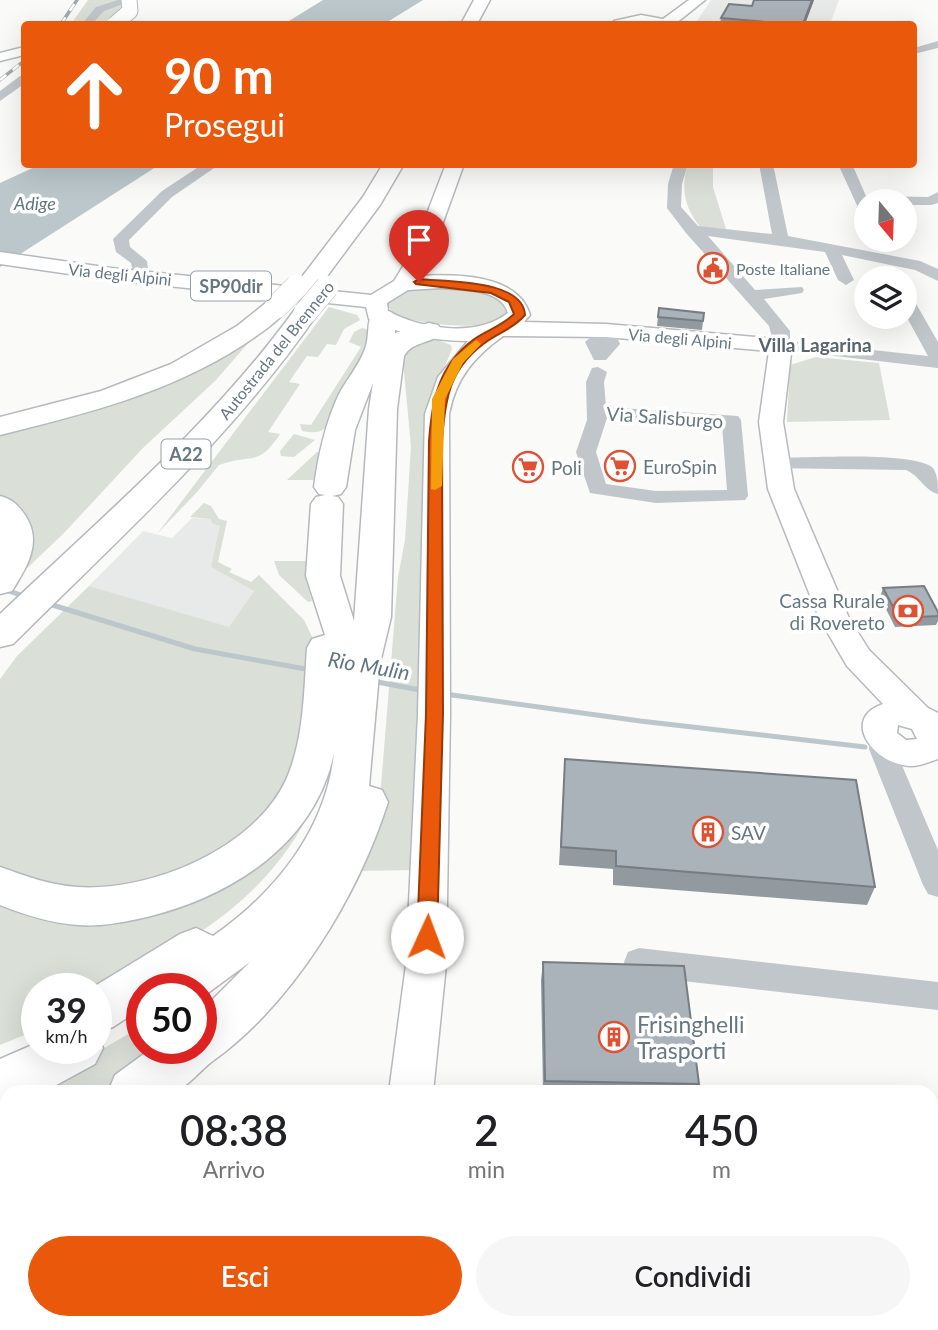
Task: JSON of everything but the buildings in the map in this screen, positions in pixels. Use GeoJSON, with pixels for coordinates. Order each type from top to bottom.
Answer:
{"type":"FeatureCollection","features":[{"type":"Feature","properties":{"kind":"highway"},"geometry":{"type":"LineString","coordinates":[[471,21],[482,0]]}},
{"type":"Feature","properties":{"kind":"highway"},"geometry":{"type":"LineString","coordinates":[[481,21],[491,0]]}},
{"type":"Feature","properties":{"kind":"highway","name":"Autostrada del Brennero"},"geometry":{"type":"LineString","coordinates":[[24,600],[116,545],[278,353],[300,298],[372,201],[392,168]]}},
{"type":"Feature","properties":{"kind":"highway","name":"Autostrada del Brennero"},"geometry":{"type":"LineString","coordinates":[[24,600],[300,298],[407,168]]}},
{"type":"Feature","properties":{"kind":"highway"},"geometry":{"type":"LineString","coordinates":[[0,426],[81,407],[146,386],[189,367],[300,298]]}},
{"type":"Feature","properties":{"kind":"highway"},"geometry":{"type":"LineString","coordinates":[[217,1026],[258,986],[312,920],[344,866],[359,830],[371,788],[323,576],[336,446],[352,396],[382,346],[385,335],[379,310]]}},
{"type":"Feature","properties":{"kind":"highway"},"geometry":{"type":"LineString","coordinates":[[112,1001],[224,928],[255,901],[286,866],[311,828],[323,799],[373,617],[383,409],[391,356],[404,339],[437,331]]}},
{"type":"Feature","properties":{"kind":"highway"},"geometry":{"type":"LineString","coordinates":[[0,506],[13,520],[17,531],[24,600],[0,660]]}},
{"type":"Feature","properties":{"kind":"highway"},"geometry":{"type":"LineString","coordinates":[[0,885],[41,902],[60,906],[96,906],[164,895],[200,880],[234,861],[275,828],[302,790],[312,761],[351,700]]}},
{"type":"Feature","properties":{"kind":"highway"},"geometry":{"type":"LineString","coordinates":[[198,973],[262,927],[305,879],[342,810],[352,775],[351,700]]}},
{"type":"Feature","properties":{"kind":"highway"},"geometry":{"type":"LineString","coordinates":[[0,1056],[21,1048]]}},
{"type":"Feature","properties":{"kind":"highway"},"geometry":{"type":"LineString","coordinates":[[0,1083],[47,1064]]}},
{"type":"Feature","properties":{"kind":"highway"},"geometry":{"type":"LineString","coordinates":[[143,1085],[171,1064]]}},
{"type":"Feature","properties":{"kind":"main road"},"geometry":{"type":"LineString","coordinates":[[118,21],[130,11],[129,0]]}},
{"type":"Feature","properties":{"kind":"main road"},"geometry":{"type":"LineString","coordinates":[[667,21],[694,3]]}},
{"type":"Feature","properties":{"kind":"main road"},"geometry":{"type":"LineString","coordinates":[[627,21],[648,21]]}},
{"type":"Feature","properties":{"kind":"main road"},"geometry":{"type":"LineString","coordinates":[[0,57],[21,52]]}},
{"type":"Feature","properties":{"kind":"main road"},"geometry":{"type":"LineString","coordinates":[[402,283],[423,250],[454,168]]}},
{"type":"Feature","properties":{"kind":"main road"},"geometry":{"type":"LineString","coordinates":[[423,250],[423,270],[440,282]]}},
{"type":"Feature","properties":{"kind":"main road","name":"Via degli Alpini"},"geometry":{"type":"LineString","coordinates":[[0,258],[379,310],[405,326],[437,331],[470,334],[498,330],[594,346],[653,336],[781,345]]}},
{"type":"Feature","properties":{"kind":"main road"},"geometry":{"type":"LineString","coordinates":[[379,310],[386,290],[402,283],[440,282],[493,290],[513,299],[519,308],[536,318],[594,346]]}},
{"type":"Feature","properties":{"kind":"main road"},"geometry":{"type":"LineString","coordinates":[[412,1085],[426,965],[435,714],[437,414],[443,389],[458,361],[475,344],[514,322],[519,315],[519,308]]}},
{"type":"Feature","properties":{"kind":"main road"},"geometry":{"type":"LineString","coordinates":[[437,331],[455,342],[458,361]]}},
{"type":"Feature","properties":{"kind":"main road"},"geometry":{"type":"LineString","coordinates":[[781,345],[771,422],[781,489],[834,618],[848,666],[882,729],[897,713],[928,739]]}},
{"type":"Feature","properties":{"kind":"main road"},"geometry":{"type":"LineString","coordinates":[[834,618],[867,668],[928,739]]}},
{"type":"Feature","properties":{"kind":"street"},"geometry":{"type":"LineString","coordinates":[[90,21],[100,9],[129,0]]}},
{"type":"Feature","properties":{"kind":"street"},"geometry":{"type":"LineString","coordinates":[[917,50],[938,44]]}},
{"type":"Feature","properties":{"kind":"street"},"geometry":{"type":"LineString","coordinates":[[0,97],[21,81]]}},
{"type":"Feature","properties":{"kind":"street"},"geometry":{"type":"LineString","coordinates":[[141,277],[139,261],[122,249],[121,239],[167,194],[207,168]]}},
{"type":"Feature","properties":{"kind":"street"},"geometry":{"type":"LineString","coordinates":[[680,168],[675,184],[674,208],[691,230],[756,292],[781,331],[781,345],[938,363]]}},
{"type":"Feature","properties":{"kind":"street"},"geometry":{"type":"LineString","coordinates":[[767,168],[781,239]]}},
{"type":"Feature","properties":{"kind":"street"},"geometry":{"type":"LineString","coordinates":[[847,168],[857,189]]}},
{"type":"Feature","properties":{"kind":"street"},"geometry":{"type":"LineString","coordinates":[[917,202],[931,201],[938,196]]}},
{"type":"Feature","properties":{"kind":"street"},"geometry":{"type":"LineString","coordinates":[[691,230],[781,239],[938,271]]}},
{"type":"Feature","properties":{"kind":"street"},"geometry":{"type":"LineString","coordinates":[[832,250],[846,280]]}},
{"type":"Feature","properties":{"kind":"street"},"geometry":{"type":"LineString","coordinates":[[881,252],[887,266]]}},
{"type":"Feature","properties":{"kind":"street"},"geometry":{"type":"LineString","coordinates":[[756,292],[796,290]]}},
{"type":"Feature","properties":{"kind":"street"},"geometry":{"type":"LineString","coordinates":[[917,316],[930,335],[938,358]]}},
{"type":"Feature","properties":{"kind":"street","name":"Via Salisburgo"},"geometry":{"type":"LineString","coordinates":[[594,346],[597,412],[586,452],[597,489],[656,498],[738,496],[731,420],[597,412]]}},
{"type":"Feature","properties":{"kind":"street"},"geometry":{"type":"LineString","coordinates":[[777,464],[909,464],[925,471],[938,488]]}},
{"type":"Feature","properties":{"kind":"street"},"geometry":{"type":"LineString","coordinates":[[882,729],[882,750],[937,883]]}},
{"type":"Feature","properties":{"kind":"street"},"geometry":{"type":"LineString","coordinates":[[928,739],[906,773],[905,781],[937,883]]}},
{"type":"Feature","properties":{"kind":"street"},"geometry":{"type":"LineString","coordinates":[[639,962],[938,996]]}},
{"type":"Feature","properties":{"kind":"shaded area"},"geometry":{"type":"Polygon","coordinates":[[[88,0],[120,0],[122,6],[118,13],[107,21],[73,21],[88,0]]]}},
{"type":"Feature","properties":{"kind":"shaded area"},"geometry":{"type":"Polygon","coordinates":[[[711,0],[758,0],[750,15],[731,21],[697,21],[711,0]]]}},
{"type":"Feature","properties":{"kind":"shaded area"},"geometry":{"type":"Polygon","coordinates":[[[811,0],[839,0],[831,21],[806,21],[813,2],[811,0]]]}},
{"type":"Feature","properties":{"kind":"shaded area"},"geometry":{"type":"Polygon","coordinates":[[[687,168],[713,168],[713,187],[726,229],[701,228],[688,206],[684,190],[687,168]]]}},
{"type":"Feature","properties":{"kind":"shaded area"},"geometry":{"type":"Polygon","coordinates":[[[453,287],[499,296],[511,308],[501,318],[489,324],[456,325],[403,317],[394,313],[385,302],[399,290],[453,287]]]}},
{"type":"Feature","properties":{"kind":"shaded area"},"geometry":{"type":"Polygon","coordinates":[[[329,307],[357,315],[360,320],[344,329],[336,345],[327,344],[318,357],[307,356],[289,382],[300,384],[268,432],[280,434],[272,445],[259,456],[219,465],[157,534],[329,307]]]}},
{"type":"Feature","properties":{"kind":"shaded area"},"geometry":{"type":"Polygon","coordinates":[[[362,328],[373,331],[337,412],[322,431],[302,431],[300,424],[311,425],[361,347],[349,342],[354,332],[362,328]]]}},
{"type":"Feature","properties":{"kind":"shaded area"},"geometry":{"type":"Polygon","coordinates":[[[257,333],[215,381],[143,448],[64,533],[19,576],[6,498],[0,496],[0,434],[134,397],[196,370],[257,333]]]}},
{"type":"Feature","properties":{"kind":"shaded area"},"geometry":{"type":"Polygon","coordinates":[[[429,337],[451,345],[452,349],[429,404],[418,870],[352,871],[381,786],[398,577],[405,540],[411,447],[402,349],[429,337]]]}},
{"type":"Feature","properties":{"kind":"shaded area"},"geometry":{"type":"Polygon","coordinates":[[[816,357],[879,363],[890,420],[787,422],[790,365],[816,357]]]}},
{"type":"Feature","properties":{"kind":"shaded area"},"geometry":{"type":"Polygon","coordinates":[[[294,434],[315,440],[294,457],[281,456],[280,451],[294,434]]]}},
{"type":"Feature","properties":{"kind":"shaded area"},"geometry":{"type":"Polygon","coordinates":[[[317,452],[321,452],[318,480],[287,480],[317,452]]]}},
{"type":"Feature","properties":{"kind":"shaded area"},"geometry":{"type":"Polygon","coordinates":[[[204,503],[211,506],[219,519],[227,521],[218,562],[232,569],[229,572],[251,582],[259,575],[304,620],[316,645],[304,735],[280,806],[196,871],[80,895],[0,869],[0,679],[17,656],[89,586],[229,627],[254,591],[211,567],[220,526],[213,524],[210,519],[190,517],[204,503]]]}},
{"type":"Feature","properties":{"kind":"shaded area"},"geometry":{"type":"Polygon","coordinates":[[[192,518],[210,519],[213,524],[221,526],[211,567],[254,591],[229,628],[89,586],[143,531],[172,538],[192,518]]]}},
{"type":"Feature","properties":{"kind":"shaded area"},"geometry":{"type":"Polygon","coordinates":[[[274,561],[307,561],[306,580],[312,601],[308,602],[279,575],[274,561]]]}},
{"type":"Feature","properties":{"kind":"shaded area"},"geometry":{"type":"Polygon","coordinates":[[[314,803],[300,831],[263,879],[218,919],[167,953],[112,983],[112,973],[21,973],[21,1036],[0,1045],[0,898],[114,914],[314,803]]]}},
{"type":"Feature","properties":{"kind":"shaded area"},"geometry":{"type":"Polygon","coordinates":[[[126,1035],[126,1064],[156,1064],[126,1085],[33,1085],[77,1064],[112,1064],[112,1044],[126,1035]]]}},
{"type":"Feature","properties":{"kind":"water"},"geometry":{"type":"Polygon","coordinates":[[[323,0],[423,0],[389,21],[289,21],[323,0]]]}},
{"type":"Feature","properties":{"kind":"water","name":"Adige"},"geometry":{"type":"Polygon","coordinates":[[[32,168],[154,168],[0,267],[0,183],[32,168]]]}},
{"type":"Feature","properties":{"kind":"waterway","name":"Rio Mulin"},"geometry":{"type":"LineString","coordinates":[[0,588],[27,597]]}},
{"type":"Feature","properties":{"kind":"waterway","name":"Rio Mulin"},"geometry":{"type":"LineString","coordinates":[[46,603],[195,649],[311,670]]}},
{"type":"Feature","properties":{"kind":"waterway","name":"Rio Mulin"},"geometry":{"type":"LineString","coordinates":[[372,681],[425,691]]}},
{"type":"Feature","properties":{"kind":"waterway","name":"Rio Mulin"},"geometry":{"type":"LineString","coordinates":[[445,694],[640,721],[865,747]]}},
{"type":"Feature","properties":{"kind":"railway"},"geometry":{"type":"LineString","coordinates":[[63,21],[77,0]]}},
{"type":"Feature","properties":{"kind":"railway"},"geometry":{"type":"LineString","coordinates":[[0,80],[21,63]]}},
{"type":"Feature","properties":{"kind":"slow traffic"},"geometry":{"type":"LineString","coordinates":[[435,486],[439,399],[458,361],[476,344]]}},
{"type":"Feature","properties":{"kind":"place","name":"Poste Italiane"},"geometry":{"type":"Point","coordinates":[713,268]}},
{"type":"Feature","properties":{"kind":"place","name":"EuroSpin"},"geometry":{"type":"Point","coordinates":[620,466]}},
{"type":"Feature","properties":{"kind":"place","name":"Poli"},"geometry":{"type":"Point","coordinates":[528,467]}},
{"type":"Feature","properties":{"kind":"place","name":"Cassa Rurale di Rovereto"},"geometry":{"type":"Point","coordinates":[908,611]}},
{"type":"Feature","properties":{"kind":"place","name":"SAV"},"geometry":{"type":"Point","coordinates":[708,832]}},
{"type":"Feature","properties":{"kind":"place","name":"Frisinghelli Trasporti"},"geometry":{"type":"Point","coordinates":[614,1037]}},
{"type":"Feature","properties":{"kind":"district","name":"Villa Lagarina"},"geometry":{"type":"Point","coordinates":[815,344]}},
{"type":"Feature","properties":{"kind":"route"},"geometry":{"type":"LineString","coordinates":[[419,282],[440,282],[493,290],[513,299],[519,308],[519,315],[514,322],[475,344],[458,361],[439,399],[435,441],[435,714],[427,937]]}}]}
